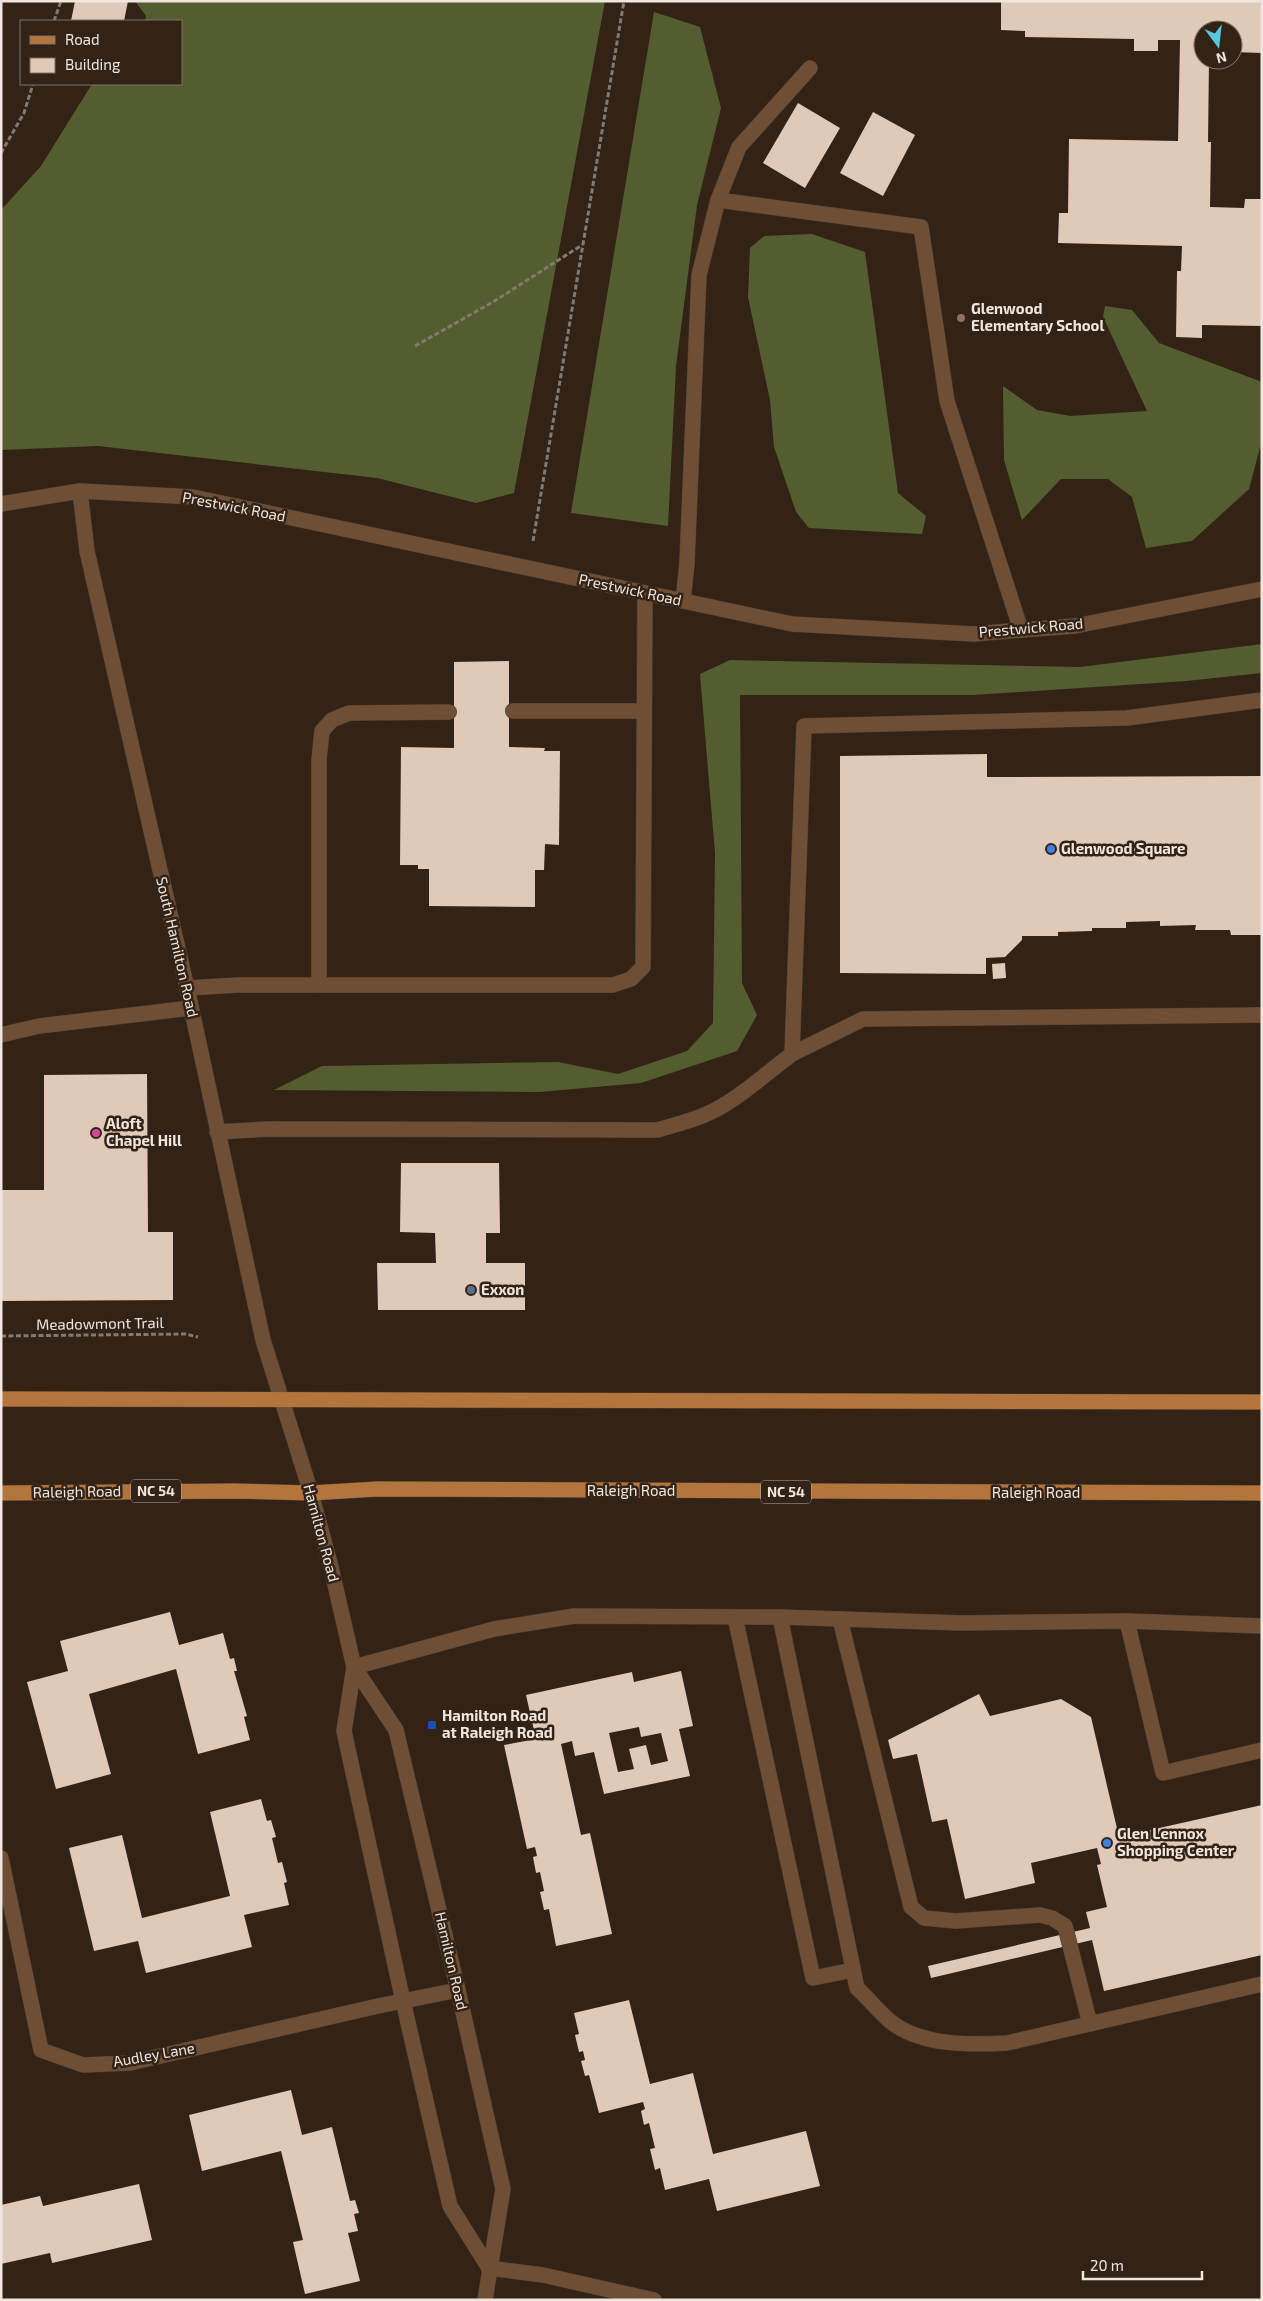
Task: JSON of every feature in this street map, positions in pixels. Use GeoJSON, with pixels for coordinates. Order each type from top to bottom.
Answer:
{"type":"FeatureCollection","features":[{"type":"Feature","properties":{"kind":"main road"},"geometry":{"type":"LineString","coordinates":[[1,1399],[1262,1402]]}},
{"type":"Feature","properties":{"kind":"main road","name":"Raleigh Road"},"geometry":{"type":"LineString","coordinates":[[1,1493],[234,1491],[311,1493],[387,1490],[1262,1493]]}},
{"type":"Feature","properties":{"kind":"street"},"geometry":{"type":"LineString","coordinates":[[683,601],[687,563],[699,275],[718,200],[739,147],[810,68]]}},
{"type":"Feature","properties":{"kind":"street"},"geometry":{"type":"LineString","coordinates":[[718,200],[921,227],[947,401],[1021,630]]}},
{"type":"Feature","properties":{"kind":"street","name":"Prestwick Road"},"geometry":{"type":"LineString","coordinates":[[1,504],[80,491],[193,497],[792,624],[974,634],[1075,626],[1262,589]]}},
{"type":"Feature","properties":{"kind":"street","name":"South Hamilton Road"},"geometry":{"type":"LineString","coordinates":[[80,491],[87,551],[187,988],[263,1340],[282,1401]]}},
{"type":"Feature","properties":{"kind":"street"},"geometry":{"type":"LineString","coordinates":[[187,988],[238,985],[613,985],[630,979],[643,967],[645,593]]}},
{"type":"Feature","properties":{"kind":"street"},"geometry":{"type":"LineString","coordinates":[[792,1054],[804,726],[1128,718],[1262,700]]}},
{"type":"Feature","properties":{"kind":"street"},"geometry":{"type":"LineString","coordinates":[[512,711],[644,711]]}},
{"type":"Feature","properties":{"kind":"street"},"geometry":{"type":"LineString","coordinates":[[320,985],[319,760],[322,731],[332,720],[348,713],[449,712]]}},
{"type":"Feature","properties":{"kind":"street"},"geometry":{"type":"LineString","coordinates":[[1,1035],[39,1026],[191,1008]]}},
{"type":"Feature","properties":{"kind":"street"},"geometry":{"type":"LineString","coordinates":[[217,1132],[268,1129],[656,1130],[684,1123],[711,1112],[755,1083],[792,1054],[864,1019],[1262,1015]]}},
{"type":"Feature","properties":{"kind":"street","name":"Hamilton Road"},"geometry":{"type":"LineString","coordinates":[[282,1401],[311,1493],[330,1563],[354,1667],[396,1730],[503,2189],[485,2300]]}},
{"type":"Feature","properties":{"kind":"street"},"geometry":{"type":"LineString","coordinates":[[354,1667],[494,1629],[574,1616],[780,1617],[961,1623],[1128,1621],[1262,1626]]}},
{"type":"Feature","properties":{"kind":"street"},"geometry":{"type":"LineString","coordinates":[[735,1617],[813,1978],[853,1970]]}},
{"type":"Feature","properties":{"kind":"street"},"geometry":{"type":"LineString","coordinates":[[780,1617],[857,1988],[892,2022],[928,2040],[975,2045],[1006,2043],[1262,1984]]}},
{"type":"Feature","properties":{"kind":"street"},"geometry":{"type":"LineString","coordinates":[[840,1619],[911,1907],[924,1918],[956,1921],[1040,1915],[1052,1918],[1065,1926],[1090,2024]]}},
{"type":"Feature","properties":{"kind":"street"},"geometry":{"type":"LineString","coordinates":[[1128,1621],[1162,1773],[1262,1750]]}},
{"type":"Feature","properties":{"kind":"street","name":"Hamilton Road"},"geometry":{"type":"LineString","coordinates":[[354,1667],[344,1730],[403,2001],[450,2206],[489,2268]]}},
{"type":"Feature","properties":{"kind":"street","name":"Audley Lane"},"geometry":{"type":"LineString","coordinates":[[1,1858],[42,2050],[83,2066],[130,2063],[458,1990]]}},
{"type":"Feature","properties":{"kind":"street"},"geometry":{"type":"LineString","coordinates":[[489,2268],[543,2275],[654,2300]]}},
{"type":"Feature","properties":{"kind":"path"},"geometry":{"type":"LineString","coordinates":[[54,20],[61,1]]}},
{"type":"Feature","properties":{"kind":"path"},"geometry":{"type":"LineString","coordinates":[[529,568],[624,1]]}},
{"type":"Feature","properties":{"kind":"path"},"geometry":{"type":"LineString","coordinates":[[1,153],[24,113],[33,85]]}},
{"type":"Feature","properties":{"kind":"path"},"geometry":{"type":"LineString","coordinates":[[415,346],[493,302],[582,244]]}},
{"type":"Feature","properties":{"kind":"path","name":"Meadowmont Trail"},"geometry":{"type":"LineString","coordinates":[[1,1336],[185,1334],[198,1337]]}},
{"type":"Feature","properties":{"kind":"green space"},"geometry":{"type":"Polygon","coordinates":[[[135,1],[605,1],[514,493],[476,503],[377,478],[98,446],[1,450],[1,210],[41,166],[91,85],[182,85],[182,20],[145,20],[146,16],[135,1]]]}},
{"type":"Feature","properties":{"kind":"green space"},"geometry":{"type":"Polygon","coordinates":[[[654,12],[700,27],[721,108],[697,205],[676,366],[668,526],[571,513],[654,12]]]}},
{"type":"Feature","properties":{"kind":"green space"},"geometry":{"type":"Polygon","coordinates":[[[812,234],[865,252],[898,493],[926,516],[922,534],[809,528],[796,512],[774,447],[770,400],[748,297],[750,248],[764,236],[812,234]]]}},
{"type":"Feature","properties":{"kind":"green space"},"geometry":{"type":"Polygon","coordinates":[[[1105,306],[1132,310],[1159,343],[1262,382],[1262,440],[1249,489],[1192,541],[1146,548],[1132,497],[1108,479],[1061,479],[1022,520],[1004,460],[1003,386],[1037,410],[1070,416],[1147,411],[1103,317],[1105,306]]]}},
{"type":"Feature","properties":{"kind":"green space"},"geometry":{"type":"Polygon","coordinates":[[[1262,644],[1262,673],[1186,681],[973,695],[740,695],[742,983],[757,1015],[737,1051],[641,1083],[539,1092],[274,1090],[322,1066],[558,1062],[618,1074],[687,1051],[713,1023],[715,853],[700,674],[730,660],[1080,667],[1262,644]]]}},
{"type":"Feature","properties":{"kind":"building"},"geometry":{"type":"Polygon","coordinates":[[[75,1],[128,1],[124,20],[71,20],[75,1]]]}},
{"type":"Feature","properties":{"kind":"building"},"geometry":{"type":"Polygon","coordinates":[[[1001,1],[1262,1],[1262,53],[1243,52],[1243,20],[1193,20],[1193,70],[1209,70],[1208,142],[1211,142],[1210,207],[1244,208],[1245,199],[1262,199],[1262,326],[1202,325],[1202,338],[1176,337],[1177,271],[1181,271],[1182,246],[1058,243],[1059,213],[1068,213],[1069,139],[1178,141],[1180,40],[1158,40],[1158,51],[1134,51],[1134,39],[1025,37],[1025,31],[1001,30],[1001,1]]]}},
{"type":"Feature","properties":{"kind":"building"},"geometry":{"type":"Polygon","coordinates":[[[798,103],[840,128],[805,188],[763,163],[798,103]]]}},
{"type":"Feature","properties":{"kind":"building"},"geometry":{"type":"Polygon","coordinates":[[[873,112],[915,135],[883,196],[840,173],[873,112]]]}},
{"type":"Feature","properties":{"kind":"building"},"geometry":{"type":"Polygon","coordinates":[[[509,661],[509,747],[545,748],[544,751],[560,751],[559,845],[545,844],[544,870],[535,870],[535,907],[429,906],[429,869],[418,869],[418,865],[400,865],[401,747],[454,748],[454,662],[509,661]]]}},
{"type":"Feature","properties":{"kind":"building","name":"Glenwood Square"},"geometry":{"type":"Polygon","coordinates":[[[987,754],[987,777],[1262,776],[1262,935],[1231,935],[1230,930],[1195,930],[1196,925],[1160,926],[1160,921],[1126,922],[1126,928],[1092,928],[1092,931],[1058,932],[1058,936],[1022,936],[1022,940],[1005,957],[986,958],[986,974],[840,973],[840,756],[987,754]]]}},
{"type":"Feature","properties":{"kind":"building"},"geometry":{"type":"Polygon","coordinates":[[[1005,963],[1006,978],[993,979],[992,964],[1005,963]]]}},
{"type":"Feature","properties":{"kind":"building","name":"Aloft Chapel Hill"},"geometry":{"type":"Polygon","coordinates":[[[147,1074],[148,1232],[173,1232],[173,1300],[1,1301],[1,1190],[44,1190],[44,1075],[147,1074]]]}},
{"type":"Feature","properties":{"kind":"building"},"geometry":{"type":"Polygon","coordinates":[[[401,1163],[499,1163],[500,1233],[486,1233],[486,1263],[525,1263],[525,1310],[378,1310],[377,1263],[436,1263],[435,1233],[400,1232],[401,1163]]]}},
{"type":"Feature","properties":{"kind":"building"},"geometry":{"type":"Polygon","coordinates":[[[170,1612],[179,1645],[223,1633],[230,1659],[234,1658],[237,1671],[234,1671],[247,1716],[244,1717],[250,1740],[198,1754],[176,1669],[89,1694],[111,1774],[56,1789],[27,1682],[68,1671],[60,1641],[170,1612]]]}},
{"type":"Feature","properties":{"kind":"building"},"geometry":{"type":"Polygon","coordinates":[[[681,1671],[693,1726],[679,1729],[690,1776],[604,1794],[594,1752],[575,1756],[572,1741],[561,1744],[581,1835],[590,1833],[612,1934],[556,1946],[549,1909],[544,1910],[540,1892],[544,1891],[540,1872],[536,1873],[533,1857],[537,1856],[535,1847],[527,1849],[504,1745],[536,1739],[526,1695],[632,1672],[634,1682],[681,1671]],[[639,1727],[609,1733],[618,1772],[634,1769],[629,1749],[646,1745],[651,1765],[668,1761],[661,1733],[641,1737],[639,1727]]]}},
{"type":"Feature","properties":{"kind":"building","name":"Glen Lennox Shopping Center"},"geometry":{"type":"Polygon","coordinates":[[[979,1694],[990,1716],[1061,1699],[1091,1717],[1119,1837],[1262,1805],[1262,1955],[1104,1991],[1092,1940],[931,1978],[928,1966],[1090,1928],[1086,1912],[1107,1907],[1097,1865],[1101,1864],[1097,1848],[1031,1863],[1035,1883],[965,1899],[947,1819],[932,1822],[917,1754],[893,1759],[888,1740],[979,1694]]]}},
{"type":"Feature","properties":{"kind":"building"},"geometry":{"type":"Polygon","coordinates":[[[261,1799],[267,1821],[271,1820],[276,1837],[272,1838],[278,1863],[282,1862],[287,1882],[284,1883],[289,1905],[244,1915],[252,1947],[146,1973],[138,1941],[94,1951],[69,1848],[122,1835],[142,1918],[230,1896],[210,1812],[261,1799]]]}},
{"type":"Feature","properties":{"kind":"building"},"geometry":{"type":"Polygon","coordinates":[[[629,2000],[650,2084],[693,2073],[713,2154],[806,2131],[820,2186],[717,2211],[709,2179],[665,2190],[660,2168],[655,2170],[650,2149],[655,2148],[649,2123],[644,2125],[641,2111],[645,2109],[643,2102],[599,2113],[589,2075],[585,2076],[581,2061],[585,2060],[583,2051],[579,2052],[575,2035],[579,2034],[574,2013],[629,2000]]]}},
{"type":"Feature","properties":{"kind":"building"},"geometry":{"type":"Polygon","coordinates":[[[291,2090],[302,2135],[332,2127],[350,2201],[355,2200],[359,2213],[354,2214],[358,2231],[348,2233],[360,2281],[305,2294],[293,2242],[303,2240],[281,2151],[202,2171],[189,2115],[291,2090]]]}},
{"type":"Feature","properties":{"kind":"building"},"geometry":{"type":"Polygon","coordinates":[[[139,2184],[152,2240],[52,2263],[50,2253],[1,2264],[1,2205],[40,2196],[43,2206],[139,2184]]]}},
{"type":"Feature","properties":{"kind":"place","name":"Glenwood Elementary School"},"geometry":{"type":"Point","coordinates":[961,318]}},
{"type":"Feature","properties":{"kind":"place","name":"Glenwood Square"},"geometry":{"type":"Point","coordinates":[1051,849]}},
{"type":"Feature","properties":{"kind":"place","name":"Aloft Chapel Hill"},"geometry":{"type":"Point","coordinates":[96,1133]}},
{"type":"Feature","properties":{"kind":"place","name":"Exxon"},"geometry":{"type":"Point","coordinates":[471,1290]}},
{"type":"Feature","properties":{"kind":"place","name":"Hamilton Road at Raleigh Road"},"geometry":{"type":"Point","coordinates":[432,1725]}},
{"type":"Feature","properties":{"kind":"place","name":"Glen Lennox Shopping Center"},"geometry":{"type":"Point","coordinates":[1107,1843]}}]}
